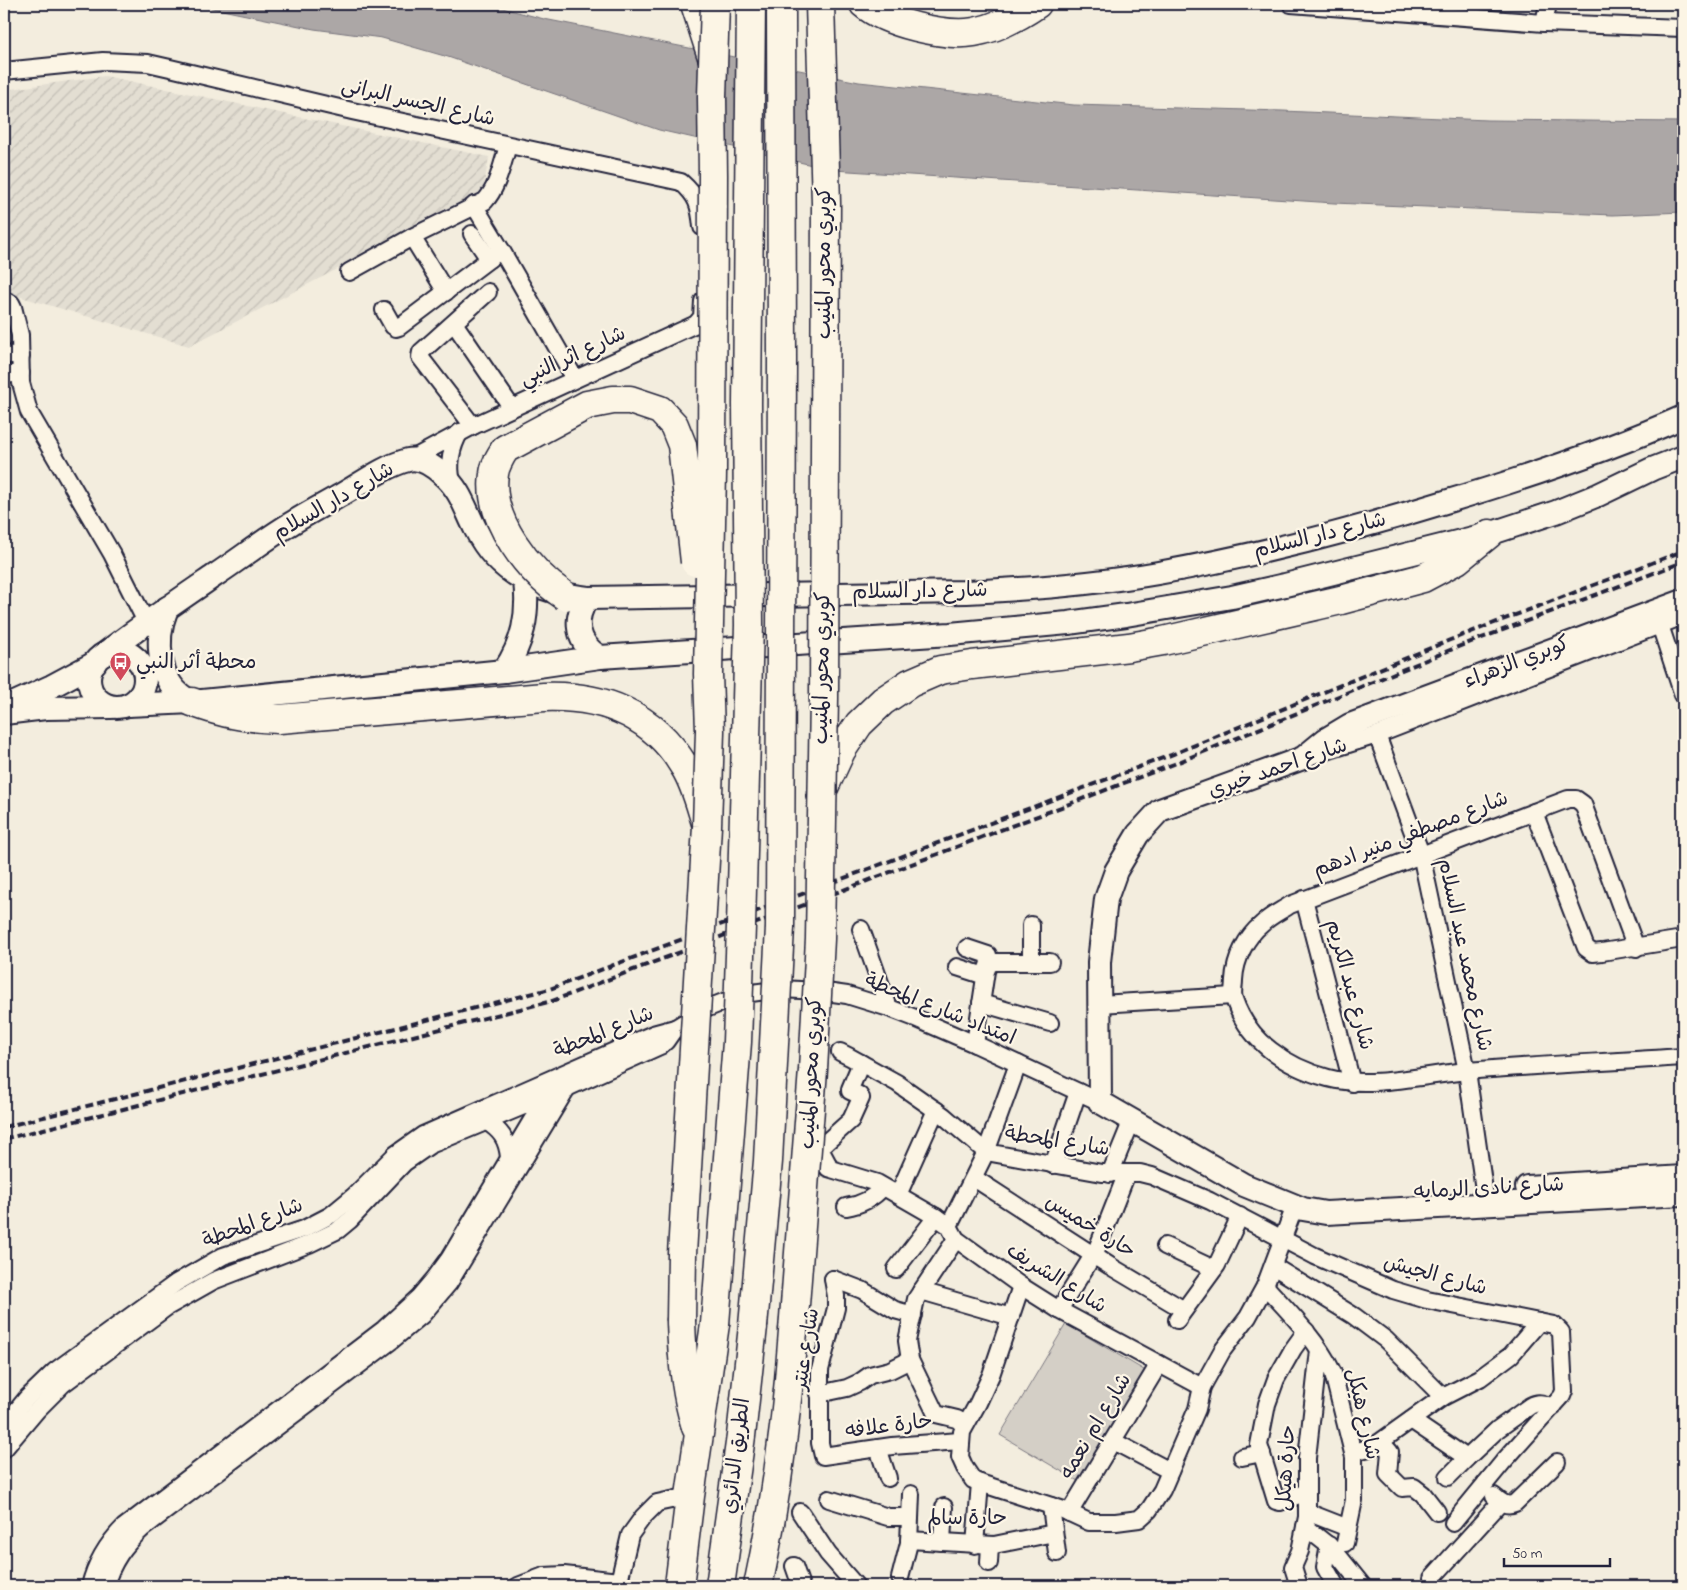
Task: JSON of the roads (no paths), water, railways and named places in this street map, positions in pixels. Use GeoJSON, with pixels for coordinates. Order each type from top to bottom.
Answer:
{"type":"FeatureCollection","features":[{"type":"Feature","properties":{"kind":"highway"},"geometry":{"type":"LineString","coordinates":[[695,4],[712,58]]}},
{"type":"Feature","properties":{"kind":"highway"},"geometry":{"type":"LineString","coordinates":[[707,826],[710,731],[708,674],[712,463],[712,58],[715,4]]}},
{"type":"Feature","properties":{"kind":"highway","name":"الطريق الدائري"},"geometry":{"type":"LineString","coordinates":[[679,1586],[715,1324],[737,1042],[742,926],[749,625],[747,404],[751,4]]}},
{"type":"Feature","properties":{"kind":"highway","name":"كوبري محور المنيب"},"geometry":{"type":"LineString","coordinates":[[753,1326],[768,1161],[780,927],[781,4]]}},
{"type":"Feature","properties":{"kind":"highway","name":"كوبري محور المنيب"},"geometry":{"type":"LineString","coordinates":[[793,1331],[814,1060],[820,939],[824,688],[826,203],[820,4]]}},
{"type":"Feature","properties":{"kind":"highway"},"geometry":{"type":"LineString","coordinates":[[864,4],[872,11],[899,23],[936,31],[973,32],[1001,24],[1037,4]]}},
{"type":"Feature","properties":{"kind":"highway"},"geometry":{"type":"LineString","coordinates":[[576,597],[553,588],[530,566],[508,534],[493,493],[494,473],[498,460],[505,449],[587,405],[613,400],[630,400],[660,410],[674,425],[682,445],[708,674]]}},
{"type":"Feature","properties":{"kind":"highway"},"geometry":{"type":"LineString","coordinates":[[821,794],[841,751],[859,724],[883,701],[910,683],[940,670],[1129,647],[1351,598],[1423,578],[1457,560],[1490,534]]}},
{"type":"Feature","properties":{"kind":"highway"},"geometry":{"type":"LineString","coordinates":[[192,702],[220,712],[249,718],[279,719],[544,697],[568,696],[591,699],[614,706],[635,717],[654,730],[671,747],[685,766],[695,788],[707,826]]}},
{"type":"Feature","properties":{"kind":"highway","name":"الطريق الدائري"},"geometry":{"type":"LineString","coordinates":[[700,1437],[689,1404],[684,1377],[681,1321],[682,1254],[707,826]]}},
{"type":"Feature","properties":{"kind":"highway","name":"الطريق الدائري"},"geometry":{"type":"LineString","coordinates":[[720,1586],[741,1436],[753,1326]]}},
{"type":"Feature","properties":{"kind":"highway","name":"الطريق الدائري"},"geometry":{"type":"LineString","coordinates":[[758,1586],[779,1474],[788,1403],[793,1331]]}},
{"type":"Feature","properties":{"kind":"main road","name":"شارع دار السلام"},"geometry":{"type":"LineString","coordinates":[[4,707],[52,686],[99,659],[146,622],[290,524],[390,467],[410,460],[422,461],[433,467],[452,483],[465,504],[475,529],[491,554],[513,573],[538,588],[576,597],[967,592],[1066,585],[1157,573],[1271,550],[1409,514],[1599,451],[1683,417]]}},
{"type":"Feature","properties":{"kind":"main road","name":"شارع دار السلام"},"geometry":{"type":"LineString","coordinates":[[4,713],[46,708],[192,702],[504,671],[600,657],[970,632],[1058,624],[1126,615],[1284,585],[1490,534],[1581,502],[1652,469],[1683,457]]}},
{"type":"Feature","properties":{"kind":"main road"},"geometry":{"type":"LineString","coordinates":[[504,671],[518,648],[525,622],[527,602],[525,581]]}},
{"type":"Feature","properties":{"kind":"main road"},"geometry":{"type":"LineString","coordinates":[[576,597],[580,612],[578,619],[580,634],[587,648],[600,657]]}},
{"type":"Feature","properties":{"kind":"main road","name":"كوبري الزهراء"},"geometry":{"type":"LineString","coordinates":[[1302,758],[1325,740],[1350,725],[1683,601]]}},
{"type":"Feature","properties":{"kind":"main road"},"geometry":{"type":"LineString","coordinates":[[167,608],[158,641],[162,664],[173,685],[192,702]]}},
{"type":"Feature","properties":{"kind":"main road"},"geometry":{"type":"LineString","coordinates":[[116,652],[130,654],[143,670],[144,684],[139,696],[120,706],[99,701],[91,689],[90,676],[99,659],[116,652]]}},
{"type":"Feature","properties":{"kind":"main road","name":"شارع احمد خيري"},"geometry":{"type":"LineString","coordinates":[[1100,1102],[1099,962],[1106,898],[1116,871],[1138,834],[1160,810],[1302,758]]}},
{"type":"Feature","properties":{"kind":"main road","name":"شارع نادى الرمايه"},"geometry":{"type":"LineString","coordinates":[[1100,1102],[1244,1185],[1310,1212],[1326,1213],[1683,1194]]}},
{"type":"Feature","properties":{"kind":"main road","name":"شارع نادى الرمايه"},"geometry":{"type":"LineString","coordinates":[[1295,1206],[1315,1199],[1683,1177]]}},
{"type":"Feature","properties":{"kind":"street"},"geometry":{"type":"LineString","coordinates":[[1292,4],[1544,23],[1683,28]]}},
{"type":"Feature","properties":{"kind":"street"},"geometry":{"type":"LineString","coordinates":[[1544,23],[1548,4]]}},
{"type":"Feature","properties":{"kind":"street","name":"شارع الجسر البرانى"},"geometry":{"type":"LineString","coordinates":[[4,71],[103,61],[148,63],[508,146],[681,182],[692,192],[700,206],[702,225],[702,318]]}},
{"type":"Feature","properties":{"kind":"street"},"geometry":{"type":"LineString","coordinates":[[349,272],[412,237],[485,201],[490,195],[508,146]]}},
{"type":"Feature","properties":{"kind":"street"},"geometry":{"type":"LineString","coordinates":[[474,206],[495,254],[574,379]]}},
{"type":"Feature","properties":{"kind":"street"},"geometry":{"type":"LineString","coordinates":[[472,234],[495,254]]}},
{"type":"Feature","properties":{"kind":"street"},"geometry":{"type":"LineString","coordinates":[[412,237],[446,292]]}},
{"type":"Feature","properties":{"kind":"street"},"geometry":{"type":"LineString","coordinates":[[384,310],[393,326],[398,328],[495,254]]}},
{"type":"Feature","properties":{"kind":"street"},"geometry":{"type":"LineString","coordinates":[[452,483],[449,466],[452,448],[466,429],[420,357],[421,352],[488,292]]}},
{"type":"Feature","properties":{"kind":"street"},"geometry":{"type":"LineString","coordinates":[[4,300],[11,303],[13,307],[20,335],[22,383],[29,412],[112,554],[146,622]]}},
{"type":"Feature","properties":{"kind":"street","name":"شارع اثر النبي"},"geometry":{"type":"LineString","coordinates":[[410,460],[466,429],[696,324],[702,318]]}},
{"type":"Feature","properties":{"kind":"street"},"geometry":{"type":"LineString","coordinates":[[454,322],[512,408]]}},
{"type":"Feature","properties":{"kind":"street"},"geometry":{"type":"LineString","coordinates":[[4,354],[21,356]]}},
{"type":"Feature","properties":{"kind":"street"},"geometry":{"type":"LineString","coordinates":[[4,375],[21,373]]}},
{"type":"Feature","properties":{"kind":"street","name":"شارع احمد خيري"},"geometry":{"type":"LineString","coordinates":[[1302,758],[1377,735],[1683,616]]}},
{"type":"Feature","properties":{"kind":"street"},"geometry":{"type":"LineString","coordinates":[[1660,625],[1683,695]]}},
{"type":"Feature","properties":{"kind":"street","name":"شارع محمد عبد السلام"},"geometry":{"type":"LineString","coordinates":[[1377,735],[1421,854],[1467,1071],[1484,1190]]}},
{"type":"Feature","properties":{"kind":"street","name":"شارع مصطفي منير ادهم"},"geometry":{"type":"LineString","coordinates":[[1233,996],[1235,970],[1244,945],[1261,924],[1290,905],[1568,799],[1576,799],[1583,804],[1636,948]]}},
{"type":"Feature","properties":{"kind":"street","name":"شارع مصطفي منير ادهم"},"geometry":{"type":"LineString","coordinates":[[1534,812],[1586,948],[1593,953],[1636,948],[1683,939]]}},
{"type":"Feature","properties":{"kind":"street","name":"شارع عبد الكريم"},"geometry":{"type":"LineString","coordinates":[[1304,899],[1352,1083]]}},
{"type":"Feature","properties":{"kind":"street"},"geometry":{"type":"LineString","coordinates":[[1031,925],[1032,962]]}},
{"type":"Feature","properties":{"kind":"street"},"geometry":{"type":"LineString","coordinates":[[861,929],[889,1008]]}},
{"type":"Feature","properties":{"kind":"street"},"geometry":{"type":"LineString","coordinates":[[967,948],[988,955],[975,1044]]}},
{"type":"Feature","properties":{"kind":"street"},"geometry":{"type":"LineString","coordinates":[[987,970],[995,962],[1050,962]]}},
{"type":"Feature","properties":{"kind":"street"},"geometry":{"type":"LineString","coordinates":[[957,967],[987,970]]}},
{"type":"Feature","properties":{"kind":"street","name":"امتداد شارع المحطة"},"geometry":{"type":"LineString","coordinates":[[675,1028],[708,1008],[744,994],[781,989],[847,995],[889,1008],[975,1044],[1100,1102]]}},
{"type":"Feature","properties":{"kind":"street"},"geometry":{"type":"LineString","coordinates":[[1100,1004],[1233,996],[1243,1021],[1256,1038],[1278,1057],[1300,1069],[1352,1083],[1467,1071],[1683,1057]]}},
{"type":"Feature","properties":{"kind":"street"},"geometry":{"type":"LineString","coordinates":[[981,1002],[1050,1023]]}},
{"type":"Feature","properties":{"kind":"street","name":"شارع المحطة"},"geometry":{"type":"LineString","coordinates":[[4,1426],[26,1399],[55,1371],[191,1273],[239,1249],[304,1229],[318,1222],[343,1206],[384,1164],[409,1144],[437,1128],[566,1080],[660,1031],[675,1028]]}},
{"type":"Feature","properties":{"kind":"street","name":"شارع المحطة"},"geometry":{"type":"LineString","coordinates":[[840,1052],[897,1083],[936,1110],[986,1152],[1110,1174],[1140,1173],[1152,1176],[1210,1201],[1284,1239]]}},
{"type":"Feature","properties":{"kind":"street","name":"شارع الشريف"},"geometry":{"type":"LineString","coordinates":[[861,1063],[850,1089],[850,1091],[859,1095],[860,1098],[851,1120],[822,1146],[820,1152],[828,1162],[828,1168],[877,1183],[898,1195],[947,1227],[1021,1286],[1059,1310],[1202,1387]]}},
{"type":"Feature","properties":{"kind":"street"},"geometry":{"type":"LineString","coordinates":[[966,1424],[957,1419],[936,1414],[910,1360],[907,1341],[916,1299],[947,1227],[986,1152],[1018,1064]]}},
{"type":"Feature","properties":{"kind":"street"},"geometry":{"type":"LineString","coordinates":[[90,1586],[99,1560],[114,1536],[124,1527],[384,1329],[420,1297],[449,1259],[535,1115],[549,1095],[566,1080]]}},
{"type":"Feature","properties":{"kind":"street"},"geometry":{"type":"LineString","coordinates":[[105,1586],[118,1555],[142,1528],[391,1341],[422,1315],[449,1283],[566,1080]]}},
{"type":"Feature","properties":{"kind":"street"},"geometry":{"type":"LineString","coordinates":[[1053,1165],[1078,1092]]}},
{"type":"Feature","properties":{"kind":"street","name":"شارع المحطة"},"geometry":{"type":"LineString","coordinates":[[4,1449],[37,1410],[63,1384],[167,1307],[197,1289],[229,1274],[324,1238],[350,1220],[393,1174],[417,1154],[444,1138],[549,1095]]}},
{"type":"Feature","properties":{"kind":"street"},"geometry":{"type":"LineString","coordinates":[[898,1195],[936,1110]]}},
{"type":"Feature","properties":{"kind":"street"},"geometry":{"type":"LineString","coordinates":[[1110,1174],[1132,1120]]}},
{"type":"Feature","properties":{"kind":"street"},"geometry":{"type":"LineString","coordinates":[[486,1121],[502,1134],[506,1140],[509,1157]]}},
{"type":"Feature","properties":{"kind":"street"},"geometry":{"type":"LineString","coordinates":[[1059,1310],[1094,1255],[1128,1173]]}},
{"type":"Feature","properties":{"kind":"street","name":"حارة خميس"},"geometry":{"type":"LineString","coordinates":[[974,1178],[1094,1255],[1181,1315],[1214,1269]]}},
{"type":"Feature","properties":{"kind":"street"},"geometry":{"type":"LineString","coordinates":[[846,1207],[854,1206],[877,1194],[883,1187]]}},
{"type":"Feature","properties":{"kind":"street"},"geometry":{"type":"LineString","coordinates":[[1021,1286],[991,1375],[962,1432],[960,1456],[964,1468],[973,1480],[1051,1506],[1089,1522],[1116,1522],[1139,1519],[1149,1510],[1162,1490],[1197,1409],[1202,1387],[1222,1351],[1248,1317],[1265,1286],[1295,1206]]}},
{"type":"Feature","properties":{"kind":"street"},"geometry":{"type":"LineString","coordinates":[[1165,1246],[1214,1269],[1240,1216]]}},
{"type":"Feature","properties":{"kind":"street"},"geometry":{"type":"LineString","coordinates":[[896,1268],[947,1227]]}},
{"type":"Feature","properties":{"kind":"street","name":"شارع الجيش"},"geometry":{"type":"LineString","coordinates":[[1284,1239],[1315,1256],[1393,1290],[1427,1300],[1546,1323]]}},
{"type":"Feature","properties":{"kind":"street"},"geometry":{"type":"LineString","coordinates":[[1273,1266],[1354,1316],[1386,1340],[1443,1397]]}},
{"type":"Feature","properties":{"kind":"street","name":"شارع عنتر"},"geometry":{"type":"LineString","coordinates":[[823,1456],[820,1443],[820,1370],[836,1308],[833,1279],[862,1290],[895,1310],[913,1315]]}},
{"type":"Feature","properties":{"kind":"street","name":"شارع هيكل"},"geometry":{"type":"LineString","coordinates":[[1265,1286],[1306,1331],[1333,1373],[1353,1452],[1354,1500],[1340,1539],[1325,1567],[1334,1583]]}},
{"type":"Feature","properties":{"kind":"street"},"geometry":{"type":"LineString","coordinates":[[921,1291],[1011,1318]]}},
{"type":"Feature","properties":{"kind":"street"},"geometry":{"type":"LineString","coordinates":[[1353,1452],[1373,1447],[1443,1397],[1480,1378],[1511,1355],[1546,1323],[1561,1332],[1564,1391],[1453,1523]]}},
{"type":"Feature","properties":{"kind":"street"},"geometry":{"type":"LineString","coordinates":[[1306,1331],[1276,1379],[1267,1404],[1260,1445],[1276,1501],[1280,1502],[1307,1492]]}},
{"type":"Feature","properties":{"kind":"street","name":"حارة هيكل"},"geometry":{"type":"LineString","coordinates":[[1298,1586],[1293,1567],[1300,1551],[1306,1519],[1307,1458],[1319,1350]]}},
{"type":"Feature","properties":{"kind":"street"},"geometry":{"type":"LineString","coordinates":[[820,1394],[847,1388],[870,1375],[890,1370],[910,1360]]}},
{"type":"Feature","properties":{"kind":"street","name":"شارع ام نعمه"},"geometry":{"type":"LineString","coordinates":[[1069,1513],[1159,1364]]}},
{"type":"Feature","properties":{"kind":"street"},"geometry":{"type":"LineString","coordinates":[[1448,1477],[1498,1429],[1530,1406],[1535,1403],[1557,1401]]}},
{"type":"Feature","properties":{"kind":"street"},"geometry":{"type":"LineString","coordinates":[[1412,1420],[1466,1458]]}},
{"type":"Feature","properties":{"kind":"street","name":"حارة علافه"},"geometry":{"type":"LineString","coordinates":[[823,1456],[878,1448],[960,1440]]}},
{"type":"Feature","properties":{"kind":"street"},"geometry":{"type":"LineString","coordinates":[[1113,1441],[1170,1471]]}},
{"type":"Feature","properties":{"kind":"street"},"geometry":{"type":"LineString","coordinates":[[1381,1442],[1390,1452],[1388,1474],[1402,1488],[1414,1488],[1423,1494],[1437,1512]]}},
{"type":"Feature","properties":{"kind":"street"},"geometry":{"type":"LineString","coordinates":[[878,1448],[888,1478]]}},
{"type":"Feature","properties":{"kind":"street"},"geometry":{"type":"LineString","coordinates":[[1242,1457],[1262,1452]]}},
{"type":"Feature","properties":{"kind":"street"},"geometry":{"type":"LineString","coordinates":[[1484,1486],[1501,1502],[1510,1505],[1515,1503],[1557,1462]]}},
{"type":"Feature","properties":{"kind":"street"},"geometry":{"type":"LineString","coordinates":[[980,1483],[982,1545],[989,1563]]}},
{"type":"Feature","properties":{"kind":"street"},"geometry":{"type":"LineString","coordinates":[[900,1578],[909,1540],[911,1494]]}},
{"type":"Feature","properties":{"kind":"street"},"geometry":{"type":"LineString","coordinates":[[518,1586],[544,1576],[564,1575],[619,1584],[630,1536],[642,1517],[658,1503],[690,1496]]}},
{"type":"Feature","properties":{"kind":"street"},"geometry":{"type":"LineString","coordinates":[[829,1499],[888,1517],[910,1517]]}},
{"type":"Feature","properties":{"kind":"street"},"geometry":{"type":"LineString","coordinates":[[1432,1578],[1501,1502]]}},
{"type":"Feature","properties":{"kind":"street"},"geometry":{"type":"LineString","coordinates":[[1051,1506],[1057,1553]]}},
{"type":"Feature","properties":{"kind":"street"},"geometry":{"type":"LineString","coordinates":[[942,1542],[944,1507]]}},
{"type":"Feature","properties":{"kind":"street"},"geometry":{"type":"LineString","coordinates":[[800,1512],[828,1554],[856,1586]]}},
{"type":"Feature","properties":{"kind":"street"},"geometry":{"type":"LineString","coordinates":[[1306,1519],[1340,1539]]}},
{"type":"Feature","properties":{"kind":"street"},"geometry":{"type":"LineString","coordinates":[[1306,1519],[1340,1539]]}},
{"type":"Feature","properties":{"kind":"street","name":"حارة سالم"},"geometry":{"type":"LineString","coordinates":[[909,1540],[982,1545],[1054,1533]]}},
{"type":"Feature","properties":{"kind":"street"},"geometry":{"type":"LineString","coordinates":[[1340,1539],[1343,1559],[1362,1585]]}},
{"type":"Feature","properties":{"kind":"street"},"geometry":{"type":"LineString","coordinates":[[794,1566],[801,1586]]}},
{"type":"Feature","properties":{"kind":"railway"},"geometry":{"type":"LineString","coordinates":[[4,1127],[550,989],[1171,755],[1450,640],[1683,551]]}},
{"type":"Feature","properties":{"kind":"railway"},"geometry":{"type":"LineString","coordinates":[[4,1139],[552,1001],[1174,764],[1455,648],[1683,562]]}},
{"type":"Feature","properties":{"kind":"place","name":"محطة أثر النبي"},"geometry":{"type":"Point","coordinates":[120,682]}}]}
